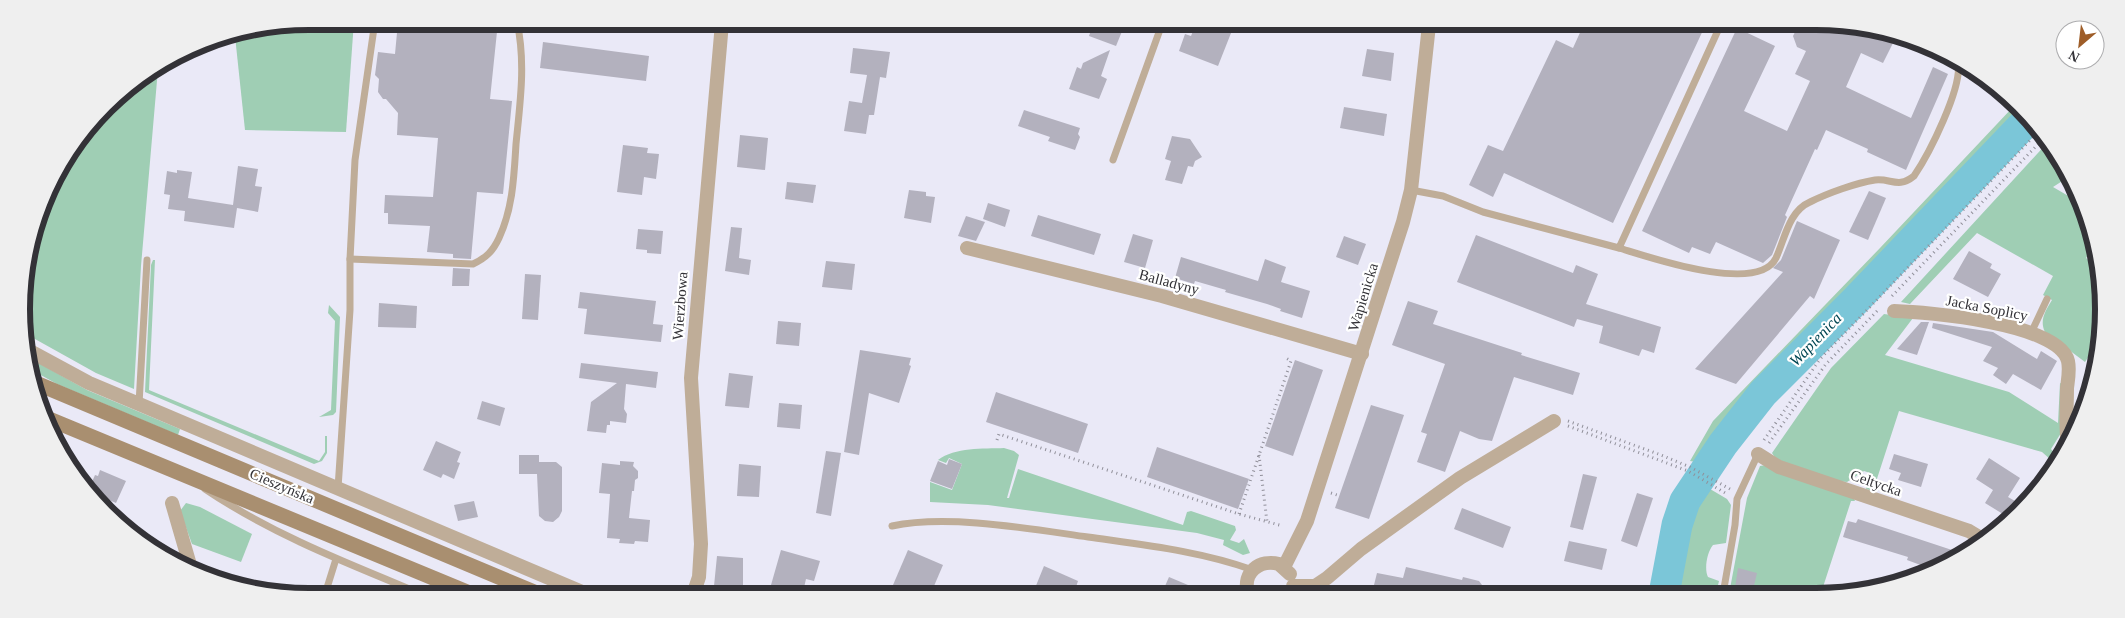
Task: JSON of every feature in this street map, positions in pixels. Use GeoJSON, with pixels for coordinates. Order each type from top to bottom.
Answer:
{"type":"FeatureCollection","features":[{"type":"Feature","properties":{"kind":"main road","name":"Cieszyńska"},"geometry":{"type":"LineString","coordinates":[[41,385],[524,588]]}},
{"type":"Feature","properties":{"kind":"main road","name":"Cieszyńska"},"geometry":{"type":"LineString","coordinates":[[53,421],[457,588]]}},
{"type":"Feature","properties":{"kind":"street","name":"Wierzbowa"},"geometry":{"type":"LineString","coordinates":[[695,588],[699,577],[701,544],[691,378],[721,30]]}},
{"type":"Feature","properties":{"kind":"street","name":"Wapienicka"},"geometry":{"type":"LineString","coordinates":[[1284,568],[1307,520],[1403,222],[1411,190],[1428,30]]}},
{"type":"Feature","properties":{"kind":"street","name":"Balladyny"},"geometry":{"type":"LineString","coordinates":[[967,248],[1162,296],[1362,354]]}},
{"type":"Feature","properties":{"kind":"street","name":"Jacka Soplicy"},"geometry":{"type":"LineString","coordinates":[[1887,307],[1979,320],[2031,333],[2044,338],[2060,349],[2068,362],[2067,431]]}},
{"type":"Feature","properties":{"kind":"street"},"geometry":{"type":"LineString","coordinates":[[33,353],[89,382],[139,404],[573,588]]}},
{"type":"Feature","properties":{"kind":"street"},"geometry":{"type":"LineString","coordinates":[[1304,588],[1314,586],[1327,578],[1361,550],[1460,478],[1554,421]]}},
{"type":"Feature","properties":{"kind":"street","name":"Celtycka"},"geometry":{"type":"LineString","coordinates":[[1758,454],[1779,467],[1969,531],[1978,536]]}},
{"type":"Feature","properties":{"kind":"street"},"geometry":{"type":"LineString","coordinates":[[172,502],[189,560]]}},
{"type":"Feature","properties":{"kind":"street"},"geometry":{"type":"LineString","coordinates":[[1244,588],[1252,570],[1267,562],[1279,564],[1284,568],[1292,579],[1293,588]]}},
{"type":"Feature","properties":{"kind":"lane","name":"Cieszyńska"},"geometry":{"type":"LineString","coordinates":[[338,488],[350,310],[350,259],[355,160],[374,30]]}},
{"type":"Feature","properties":{"kind":"lane"},"geometry":{"type":"LineString","coordinates":[[350,259],[473,264],[485,259],[493,250],[511,206],[523,76],[522,42],[519,30]]}},
{"type":"Feature","properties":{"kind":"lane"},"geometry":{"type":"LineString","coordinates":[[1113,160],[1160,30]]}},
{"type":"Feature","properties":{"kind":"lane"},"geometry":{"type":"LineString","coordinates":[[1619,248],[1718,30]]}},
{"type":"Feature","properties":{"kind":"lane"},"geometry":{"type":"LineString","coordinates":[[1411,190],[1443,196],[1483,212],[1619,248],[1692,270],[1746,274],[1766,270],[1775,260],[1794,216],[1800,208],[1829,194],[1876,180],[1899,184],[1908,181],[1914,176],[1950,104],[1959,69]]}},
{"type":"Feature","properties":{"kind":"lane"},"geometry":{"type":"LineString","coordinates":[[139,404],[146,260]]}},
{"type":"Feature","properties":{"kind":"lane"},"geometry":{"type":"LineString","coordinates":[[2031,333],[2047,299]]}},
{"type":"Feature","properties":{"kind":"lane"},"geometry":{"type":"LineString","coordinates":[[1724,588],[1738,496],[1758,454]]}},
{"type":"Feature","properties":{"kind":"lane"},"geometry":{"type":"LineString","coordinates":[[179,472],[234,509],[336,559],[407,588]]}},
{"type":"Feature","properties":{"kind":"lane"},"geometry":{"type":"LineString","coordinates":[[892,526],[904,523],[960,522],[1026,528],[1194,553],[1227,561],[1252,570]]}},
{"type":"Feature","properties":{"kind":"lane"},"geometry":{"type":"LineString","coordinates":[[327,588],[336,559]]}},
{"type":"Feature","properties":{"kind":"path"},"geometry":{"type":"LineString","coordinates":[[1758,454],[1760,445],[1820,359],[2034,136]]}},
{"type":"Feature","properties":{"kind":"path"},"geometry":{"type":"LineString","coordinates":[[1758,454],[1766,448],[1826,364],[1887,307],[2040,143]]}},
{"type":"Feature","properties":{"kind":"path"},"geometry":{"type":"LineString","coordinates":[[1239,514],[1291,361],[1284,357]]}},
{"type":"Feature","properties":{"kind":"path"},"geometry":{"type":"LineString","coordinates":[[1554,421],[1689,469],[1738,496]]}},
{"type":"Feature","properties":{"kind":"path"},"geometry":{"type":"LineString","coordinates":[[997,440],[999,434],[1239,514],[1282,526]]}},
{"type":"Feature","properties":{"kind":"path"},"geometry":{"type":"LineString","coordinates":[[1259,454],[1267,522]]}},
{"type":"Feature","properties":{"kind":"path"},"geometry":{"type":"LineString","coordinates":[[1329,499],[1331,493],[1340,496]]}},
{"type":"Feature","properties":{"kind":"green space"},"geometry":{"type":"Polygon","coordinates":[[[353,30],[346,132],[245,130],[235,40],[273,32],[353,30]]]}},
{"type":"Feature","properties":{"kind":"green space"},"geometry":{"type":"Polygon","coordinates":[[[158,75],[141,266],[134,389],[96,373],[32,337],[30,309],[35,255],[51,202],[67,169],[77,154],[99,125],[125,99],[158,75]]]}},
{"type":"Feature","properties":{"kind":"green space"},"geometry":{"type":"Polygon","coordinates":[[[2011,110],[2020,119],[1758,391],[1702,463],[1690,461],[1713,421],[2011,110]]]}},
{"type":"Feature","properties":{"kind":"green space"},"geometry":{"type":"Polygon","coordinates":[[[2043,147],[2063,180],[2053,187],[2072,198],[2090,253],[2086,258],[2091,262],[2095,309],[2092,351],[2085,362],[2045,332],[2043,328],[2044,315],[2052,300],[2043,295],[2053,276],[1977,233],[1910,304],[1901,302],[2043,147]]]}},
{"type":"Feature","properties":{"kind":"green space"},"geometry":{"type":"Polygon","coordinates":[[[153,260],[155,260],[149,390],[319,461],[325,452],[325,436],[327,436],[327,453],[322,461],[314,464],[145,392],[151,265],[153,260]]]}},
{"type":"Feature","properties":{"kind":"green space"},"geometry":{"type":"Polygon","coordinates":[[[329,305],[340,317],[336,412],[333,415],[319,417],[331,410],[335,321],[328,313],[329,305]]]}},
{"type":"Feature","properties":{"kind":"green space"},"geometry":{"type":"Polygon","coordinates":[[[1884,314],[1913,318],[1885,355],[2009,392],[2058,423],[2060,383],[2063,384],[2061,433],[2051,449],[2054,453],[2051,460],[2042,452],[1899,411],[1873,491],[1866,489],[1870,473],[1864,471],[1847,482],[1837,481],[1776,459],[1772,453],[1831,368],[1884,314]]]}},
{"type":"Feature","properties":{"kind":"green space"},"geometry":{"type":"Polygon","coordinates":[[[35,361],[87,390],[180,429],[178,435],[57,384],[38,373],[35,361]]]}},
{"type":"Feature","properties":{"kind":"green space"},"geometry":{"type":"Polygon","coordinates":[[[1004,448],[1014,451],[1019,455],[1007,498],[1009,498],[1018,469],[1183,525],[1187,512],[1191,511],[1235,526],[1236,530],[1230,540],[1239,543],[1244,539],[1250,553],[1243,555],[1223,545],[1224,540],[1197,533],[988,505],[930,502],[930,482],[952,490],[962,464],[949,458],[946,463],[938,460],[961,451],[1004,448]]]}},
{"type":"Feature","properties":{"kind":"green space"},"geometry":{"type":"Polygon","coordinates":[[[1766,465],[1854,499],[1855,501],[1851,501],[1823,587],[1825,588],[1730,588],[1747,498],[1760,466],[1766,465]]]}},
{"type":"Feature","properties":{"kind":"green space"},"geometry":{"type":"Polygon","coordinates":[[[1705,486],[1727,499],[1731,505],[1726,543],[1713,545],[1707,561],[1706,570],[1708,577],[1719,581],[1717,588],[1673,588],[1681,538],[1696,499],[1705,486]]]}},
{"type":"Feature","properties":{"kind":"green space"},"geometry":{"type":"Polygon","coordinates":[[[186,503],[200,507],[252,534],[241,562],[192,544],[180,511],[186,503]]]}},
{"type":"Feature","properties":{"kind":"building"},"geometry":{"type":"Polygon","coordinates":[[[397,30],[497,30],[490,99],[512,101],[503,194],[477,192],[471,259],[453,258],[453,254],[427,252],[430,226],[388,224],[388,213],[384,213],[385,195],[433,197],[438,138],[397,135],[398,113],[378,92],[379,79],[375,75],[378,52],[395,54],[397,30]]]}},
{"type":"Feature","properties":{"kind":"building"},"geometry":{"type":"Polygon","coordinates":[[[1091,30],[1123,30],[1116,46],[1089,36],[1091,30]]]}},
{"type":"Feature","properties":{"kind":"building"},"geometry":{"type":"Polygon","coordinates":[[[1194,30],[1232,30],[1218,66],[1179,51],[1185,34],[1191,36],[1194,30]]]}},
{"type":"Feature","properties":{"kind":"building"},"geometry":{"type":"Polygon","coordinates":[[[1581,30],[1703,30],[1613,223],[1504,173],[1493,197],[1469,185],[1488,145],[1503,151],[1556,40],[1573,48],[1581,30]]]}},
{"type":"Feature","properties":{"kind":"building"},"geometry":{"type":"Polygon","coordinates":[[[1736,30],[1741,30],[1775,46],[1744,111],[1787,131],[1810,81],[1795,74],[1806,51],[1797,47],[1793,36],[1796,30],[1816,30],[1852,32],[1894,42],[1883,63],[1861,53],[1846,87],[1911,118],[1933,67],[1948,74],[1906,170],[1867,152],[1868,149],[1826,130],[1817,150],[1815,149],[1785,215],[1787,217],[1772,255],[1763,263],[1716,242],[1710,254],[1692,247],[1689,253],[1642,231],[1736,30]]]}},
{"type":"Feature","properties":{"kind":"building"},"geometry":{"type":"Polygon","coordinates":[[[543,42],[649,56],[646,81],[540,68],[543,42]]]}},
{"type":"Feature","properties":{"kind":"building"},"geometry":{"type":"Polygon","coordinates":[[[853,48],[890,52],[886,78],[880,77],[874,115],[869,115],[866,134],[844,131],[849,101],[862,103],[867,75],[850,73],[853,48]]]}},
{"type":"Feature","properties":{"kind":"building"},"geometry":{"type":"Polygon","coordinates":[[[1367,49],[1394,53],[1391,81],[1362,76],[1367,49]]]}},
{"type":"Feature","properties":{"kind":"building"},"geometry":{"type":"Polygon","coordinates":[[[1110,50],[1101,76],[1107,79],[1099,99],[1069,89],[1077,67],[1081,69],[1083,63],[1110,50]]]}},
{"type":"Feature","properties":{"kind":"building"},"geometry":{"type":"Polygon","coordinates":[[[1344,107],[1387,114],[1384,136],[1340,128],[1344,107]]]}},
{"type":"Feature","properties":{"kind":"building"},"geometry":{"type":"Polygon","coordinates":[[[1024,110],[1080,128],[1078,134],[1080,137],[1075,150],[1048,141],[1050,137],[1018,126],[1024,110]]]}},
{"type":"Feature","properties":{"kind":"building"},"geometry":{"type":"Polygon","coordinates":[[[740,135],[768,138],[765,170],[737,167],[740,135]]]}},
{"type":"Feature","properties":{"kind":"building"},"geometry":{"type":"Polygon","coordinates":[[[1172,136],[1190,139],[1202,157],[1195,161],[1193,167],[1188,166],[1182,184],[1165,180],[1171,161],[1165,159],[1172,136]]]}},
{"type":"Feature","properties":{"kind":"building"},"geometry":{"type":"Polygon","coordinates":[[[623,145],[648,148],[647,153],[659,154],[656,179],[644,177],[642,195],[617,192],[623,145]]]}},
{"type":"Feature","properties":{"kind":"building"},"geometry":{"type":"Polygon","coordinates":[[[238,166],[258,169],[255,186],[262,187],[258,212],[237,208],[234,228],[184,221],[185,211],[168,209],[170,195],[164,194],[167,171],[177,173],[177,170],[192,172],[188,198],[233,205],[238,166]]]}},
{"type":"Feature","properties":{"kind":"building"},"geometry":{"type":"Polygon","coordinates":[[[787,182],[816,185],[813,203],[785,199],[787,182]]]}},
{"type":"Feature","properties":{"kind":"building"},"geometry":{"type":"Polygon","coordinates":[[[909,190],[926,192],[926,196],[935,197],[931,223],[904,218],[909,190]]]}},
{"type":"Feature","properties":{"kind":"building"},"geometry":{"type":"Polygon","coordinates":[[[1869,191],[1886,198],[1868,240],[1849,232],[1869,191]]]}},
{"type":"Feature","properties":{"kind":"building"},"geometry":{"type":"Polygon","coordinates":[[[988,203],[1010,210],[1005,227],[983,219],[988,203]]]}},
{"type":"Feature","properties":{"kind":"building"},"geometry":{"type":"Polygon","coordinates":[[[1038,215],[1101,234],[1094,255],[1031,236],[1038,215]]]}},
{"type":"Feature","properties":{"kind":"building"},"geometry":{"type":"Polygon","coordinates":[[[966,216],[985,222],[976,241],[958,236],[966,216]]]}},
{"type":"Feature","properties":{"kind":"building"},"geometry":{"type":"Polygon","coordinates":[[[1797,221],[1840,240],[1814,299],[1810,296],[1736,384],[1695,369],[1783,272],[1773,268],[1781,260],[1797,221]]]}},
{"type":"Feature","properties":{"kind":"building"},"geometry":{"type":"Polygon","coordinates":[[[731,227],[742,228],[739,258],[751,260],[749,275],[725,271],[731,227]]]}},
{"type":"Feature","properties":{"kind":"building"},"geometry":{"type":"Polygon","coordinates":[[[638,229],[663,231],[661,254],[647,253],[647,250],[636,249],[638,229]]]}},
{"type":"Feature","properties":{"kind":"building"},"geometry":{"type":"Polygon","coordinates":[[[1133,234],[1153,240],[1145,268],[1124,262],[1133,234]]]}},
{"type":"Feature","properties":{"kind":"building"},"geometry":{"type":"Polygon","coordinates":[[[1476,235],[1573,273],[1576,265],[1598,274],[1586,304],[1661,327],[1654,353],[1642,349],[1639,356],[1599,343],[1603,326],[1577,319],[1574,327],[1457,282],[1476,235]]]}},
{"type":"Feature","properties":{"kind":"building"},"geometry":{"type":"Polygon","coordinates":[[[1344,236],[1366,244],[1358,265],[1336,257],[1344,236]]]}},
{"type":"Feature","properties":{"kind":"building"},"geometry":{"type":"Polygon","coordinates":[[[1969,251],[1992,264],[1990,268],[2001,274],[1988,297],[1953,279],[1969,251]]]}},
{"type":"Feature","properties":{"kind":"building"},"geometry":{"type":"Polygon","coordinates":[[[1181,257],[1258,281],[1265,259],[1286,267],[1281,282],[1310,291],[1302,318],[1280,311],[1281,309],[1267,304],[1225,292],[1226,290],[1195,281],[1194,284],[1175,278],[1181,257]]]}},
{"type":"Feature","properties":{"kind":"building"},"geometry":{"type":"Polygon","coordinates":[[[826,261],[855,264],[852,290],[822,287],[826,261]]]}},
{"type":"Feature","properties":{"kind":"building"},"geometry":{"type":"Polygon","coordinates":[[[453,268],[470,269],[469,286],[452,286],[453,268]]]}},
{"type":"Feature","properties":{"kind":"building"},"geometry":{"type":"Polygon","coordinates":[[[525,274],[541,275],[538,320],[522,319],[525,274]]]}},
{"type":"Feature","properties":{"kind":"building"},"geometry":{"type":"Polygon","coordinates":[[[580,292],[656,301],[653,324],[663,325],[661,342],[584,334],[587,309],[578,308],[580,292]]]}},
{"type":"Feature","properties":{"kind":"building"},"geometry":{"type":"Polygon","coordinates":[[[1408,301],[1438,311],[1433,324],[1522,353],[1521,355],[1580,373],[1573,395],[1514,377],[1492,441],[1479,439],[1460,431],[1445,472],[1417,462],[1427,434],[1421,432],[1445,364],[1392,345],[1408,301]]]}},
{"type":"Feature","properties":{"kind":"building"},"geometry":{"type":"Polygon","coordinates":[[[379,303],[417,306],[416,328],[378,327],[379,303]]]}},
{"type":"Feature","properties":{"kind":"building"},"geometry":{"type":"Polygon","coordinates":[[[778,321],[801,323],[799,346],[776,344],[778,321]]]}},
{"type":"Feature","properties":{"kind":"building"},"geometry":{"type":"Polygon","coordinates":[[[1921,322],[1929,322],[1917,355],[1897,349],[1921,322]]]}},
{"type":"Feature","properties":{"kind":"building"},"geometry":{"type":"Polygon","coordinates":[[[1933,323],[1993,332],[2037,359],[2041,351],[2057,361],[2041,390],[2013,374],[2006,384],[1993,375],[1998,368],[1983,361],[1992,347],[1932,328],[1933,323]]]}},
{"type":"Feature","properties":{"kind":"building"},"geometry":{"type":"Polygon","coordinates":[[[860,350],[911,358],[909,365],[911,366],[899,403],[869,393],[859,455],[844,452],[860,350]]]}},
{"type":"Feature","properties":{"kind":"building"},"geometry":{"type":"Polygon","coordinates":[[[1295,360],[1323,370],[1293,456],[1265,446],[1295,360]]]}},
{"type":"Feature","properties":{"kind":"building"},"geometry":{"type":"Polygon","coordinates":[[[581,363],[658,372],[656,388],[626,384],[624,409],[627,414],[626,423],[610,421],[610,425],[607,425],[606,433],[587,431],[591,402],[617,383],[579,378],[581,363]]]}},
{"type":"Feature","properties":{"kind":"building"},"geometry":{"type":"Polygon","coordinates":[[[729,373],[753,376],[749,408],[725,406],[729,373]]]}},
{"type":"Feature","properties":{"kind":"building"},"geometry":{"type":"Polygon","coordinates":[[[996,392],[1088,424],[1078,453],[986,422],[996,392]]]}},
{"type":"Feature","properties":{"kind":"building"},"geometry":{"type":"Polygon","coordinates":[[[482,401],[505,408],[500,426],[477,419],[482,401]]]}},
{"type":"Feature","properties":{"kind":"building"},"geometry":{"type":"Polygon","coordinates":[[[779,403],[802,405],[800,429],[777,427],[779,403]]]}},
{"type":"Feature","properties":{"kind":"building"},"geometry":{"type":"Polygon","coordinates":[[[1371,405],[1404,415],[1369,519],[1335,508],[1371,405]]]}},
{"type":"Feature","properties":{"kind":"building"},"geometry":{"type":"Polygon","coordinates":[[[436,441],[461,452],[457,462],[460,463],[454,479],[443,474],[441,478],[423,470],[436,441]]]}},
{"type":"Feature","properties":{"kind":"building"},"geometry":{"type":"Polygon","coordinates":[[[1157,447],[1249,479],[1238,509],[1147,477],[1157,447]]]}},
{"type":"Feature","properties":{"kind":"building"},"geometry":{"type":"Polygon","coordinates":[[[826,451],[841,453],[831,516],[816,513],[826,451]]]}},
{"type":"Feature","properties":{"kind":"building"},"geometry":{"type":"Polygon","coordinates":[[[1894,454],[1928,464],[1921,487],[1898,480],[1901,473],[1889,469],[1894,454]]]}},
{"type":"Feature","properties":{"kind":"building"},"geometry":{"type":"Polygon","coordinates":[[[519,455],[539,455],[539,462],[556,462],[562,467],[562,511],[553,522],[545,521],[539,516],[537,474],[519,474],[519,455]]]}},
{"type":"Feature","properties":{"kind":"building"},"geometry":{"type":"Polygon","coordinates":[[[1989,458],[2020,478],[2008,497],[2017,502],[2004,515],[1985,503],[1993,490],[1976,479],[1989,458]]]}},
{"type":"Feature","properties":{"kind":"building"},"geometry":{"type":"Polygon","coordinates":[[[949,459],[962,464],[952,489],[930,481],[938,461],[947,465],[949,459]]]}},
{"type":"Feature","properties":{"kind":"building"},"geometry":{"type":"Polygon","coordinates":[[[620,461],[634,462],[633,466],[638,471],[638,478],[635,480],[634,491],[632,491],[629,518],[650,520],[648,542],[635,541],[634,544],[619,543],[620,539],[607,538],[610,494],[599,493],[602,463],[620,465],[620,461]]]}},
{"type":"Feature","properties":{"kind":"building"},"geometry":{"type":"Polygon","coordinates":[[[739,464],[761,466],[759,497],[737,496],[739,464]]]}},
{"type":"Feature","properties":{"kind":"building"},"geometry":{"type":"Polygon","coordinates":[[[100,470],[126,481],[116,503],[104,498],[91,483],[95,475],[98,476],[100,470]]]}},
{"type":"Feature","properties":{"kind":"building"},"geometry":{"type":"Polygon","coordinates":[[[1583,474],[1597,477],[1583,530],[1570,527],[1583,474]]]}},
{"type":"Feature","properties":{"kind":"building"},"geometry":{"type":"Polygon","coordinates":[[[1637,493],[1653,498],[1637,547],[1621,541],[1637,493]]]}},
{"type":"Feature","properties":{"kind":"building"},"geometry":{"type":"Polygon","coordinates":[[[474,501],[478,517],[458,521],[454,505],[474,501]]]}},
{"type":"Feature","properties":{"kind":"building"},"geometry":{"type":"Polygon","coordinates":[[[1462,508],[1511,527],[1503,548],[1454,529],[1462,508]]]}},
{"type":"Feature","properties":{"kind":"building"},"geometry":{"type":"Polygon","coordinates":[[[1858,519],[1952,550],[1951,553],[1924,566],[1907,560],[1908,557],[1843,537],[1848,521],[1856,523],[1858,519]]]}},
{"type":"Feature","properties":{"kind":"building"},"geometry":{"type":"Polygon","coordinates":[[[1569,541],[1607,549],[1602,570],[1564,561],[1569,541]]]}},
{"type":"Feature","properties":{"kind":"building"},"geometry":{"type":"Polygon","coordinates":[[[781,550],[820,561],[814,581],[806,579],[804,588],[770,588],[781,550]]]}},
{"type":"Feature","properties":{"kind":"building"},"geometry":{"type":"Polygon","coordinates":[[[908,550],[943,565],[933,588],[892,588],[908,550]]]}},
{"type":"Feature","properties":{"kind":"building"},"geometry":{"type":"Polygon","coordinates":[[[717,556],[743,558],[743,588],[719,588],[714,586],[717,556]]]}},
{"type":"Feature","properties":{"kind":"building"},"geometry":{"type":"Polygon","coordinates":[[[1044,566],[1078,581],[1076,588],[1035,588],[1044,566]]]}},
{"type":"Feature","properties":{"kind":"building"},"geometry":{"type":"Polygon","coordinates":[[[1406,567],[1462,580],[1463,577],[1495,588],[1373,588],[1377,573],[1403,578],[1406,567]]]}},
{"type":"Feature","properties":{"kind":"building"},"geometry":{"type":"Polygon","coordinates":[[[1738,568],[1757,573],[1753,588],[1735,588],[1738,568]]]}},
{"type":"Feature","properties":{"kind":"building"},"geometry":{"type":"Polygon","coordinates":[[[1169,577],[1195,588],[1164,588],[1169,577]]]}},
{"type":"Feature","properties":{"kind":"waterway","name":"Wapienica"},"geometry":{"type":"LineString","coordinates":[[1665,588],[1677,525],[1685,501],[1723,444],[1763,393],[1857,299],[2025,124]]}}]}
